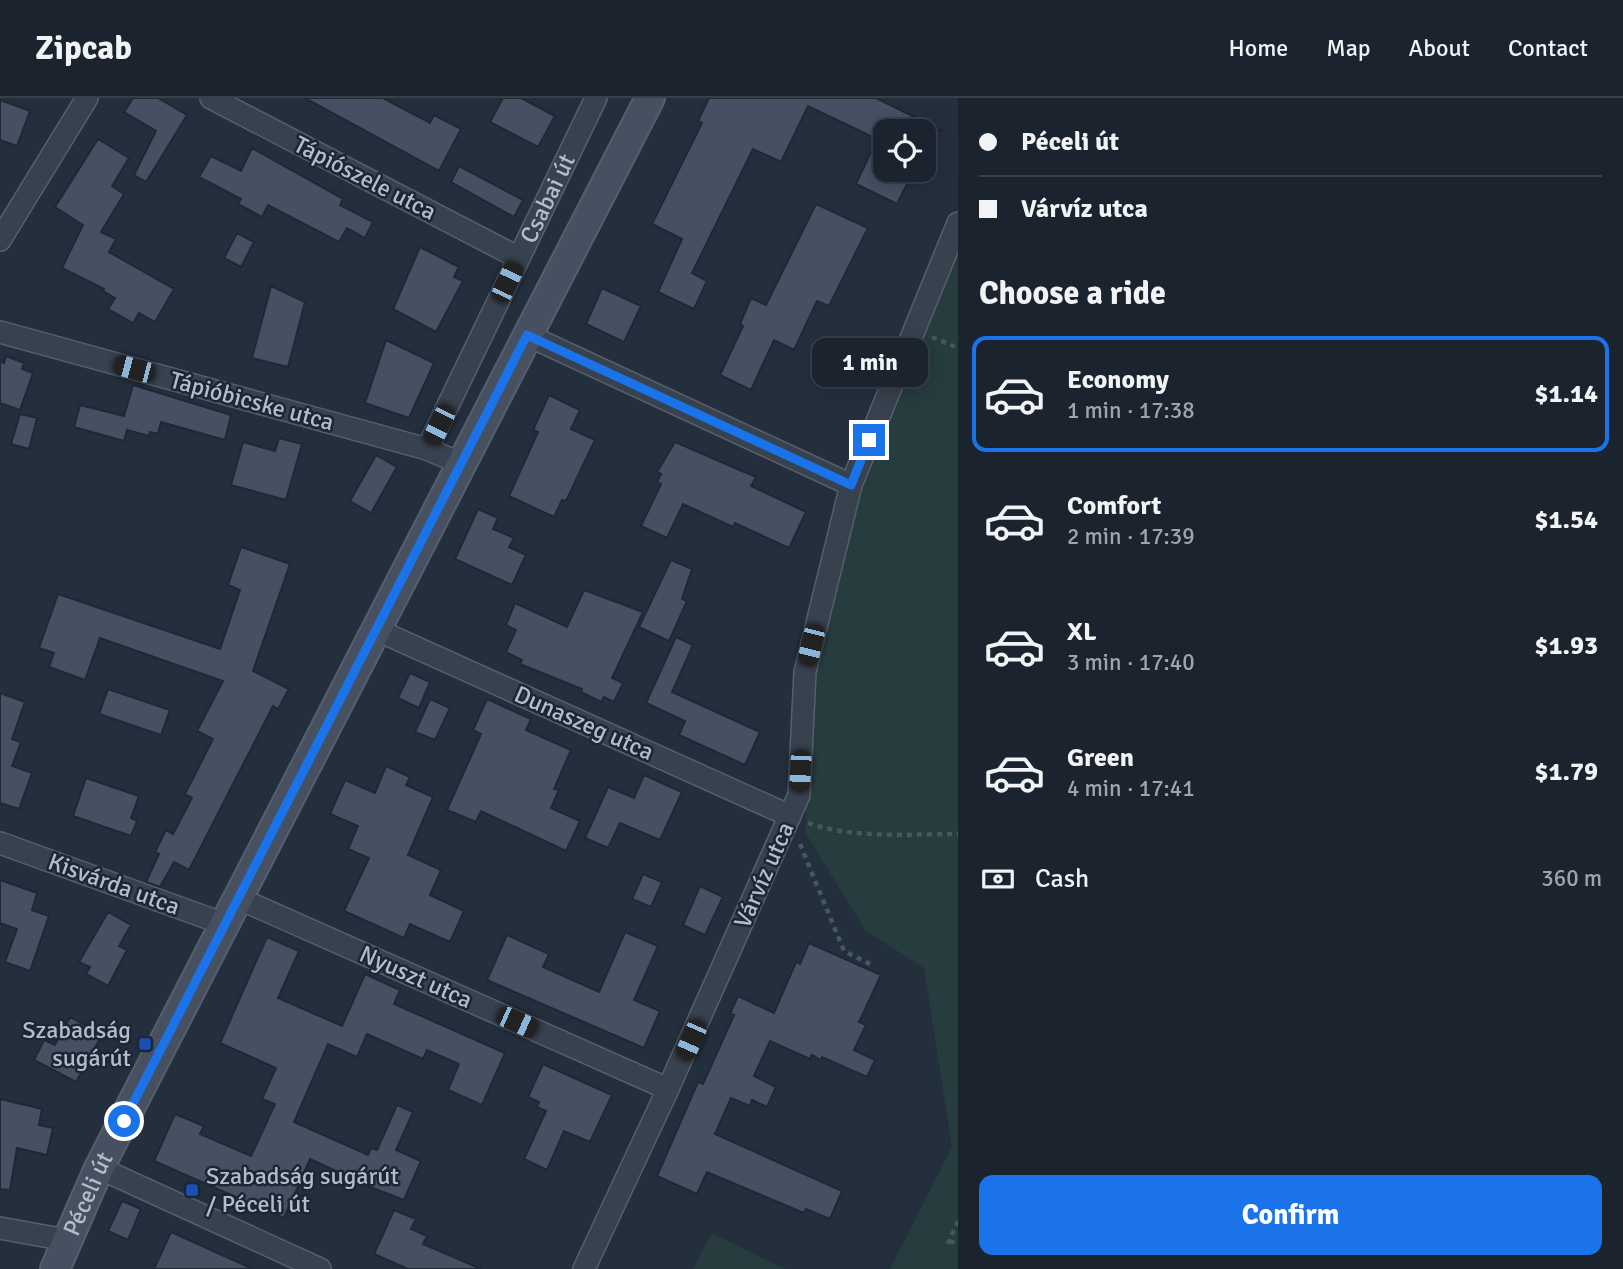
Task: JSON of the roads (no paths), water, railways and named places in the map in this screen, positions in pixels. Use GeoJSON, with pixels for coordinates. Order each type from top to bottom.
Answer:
{"type":"FeatureCollection","features":[{"type":"Feature","properties":{"kind":"main road","name":"Csabai út"},"geometry":{"type":"LineString","coordinates":[[527,335],[650,98]]}},
{"type":"Feature","properties":{"kind":"main road","name":"Péceli út"},"geometry":{"type":"LineString","coordinates":[[55,1269],[99,1168],[227,925],[527,335]]}},
{"type":"Feature","properties":{"kind":"street"},"geometry":{"type":"LineString","coordinates":[[0,240],[87,98]]}},
{"type":"Feature","properties":{"kind":"street","name":"Tápiószele utca"},"geometry":{"type":"LineString","coordinates":[[211,98],[519,258]]}},
{"type":"Feature","properties":{"kind":"street","name":"Csabai út"},"geometry":{"type":"LineString","coordinates":[[427,449],[596,98]]}},
{"type":"Feature","properties":{"kind":"street","name":"Várvíz utca"},"geometry":{"type":"LineString","coordinates":[[584,1269],[668,1089],[799,795],[804,672],[851,485],[958,223]]}},
{"type":"Feature","properties":{"kind":"street","name":"Tápióbicske utca"},"geometry":{"type":"LineString","coordinates":[[0,332],[427,449],[462,464]]}},
{"type":"Feature","properties":{"kind":"street"},"geometry":{"type":"LineString","coordinates":[[527,335],[851,485]]}},
{"type":"Feature","properties":{"kind":"street","name":"Dunaszeg utca"},"geometry":{"type":"LineString","coordinates":[[377,630],[790,816]]}},
{"type":"Feature","properties":{"kind":"street","name":"Kisvárda utca"},"geometry":{"type":"LineString","coordinates":[[0,843],[227,925]]}},
{"type":"Feature","properties":{"kind":"street","name":"Nyuszt utca"},"geometry":{"type":"LineString","coordinates":[[240,899],[668,1089]]}},
{"type":"Feature","properties":{"kind":"street"},"geometry":{"type":"LineString","coordinates":[[99,1168],[320,1269]]}},
{"type":"Feature","properties":{"kind":"street"},"geometry":{"type":"LineString","coordinates":[[0,1228],[66,1240]]}},
{"type":"Feature","properties":{"kind":"place","name":"Szabadság sugárút"},"geometry":{"type":"Point","coordinates":[145,1044]}},
{"type":"Feature","properties":{"kind":"place","name":"Szabadság sugárút / Péceli út"},"geometry":{"type":"Point","coordinates":[192,1190]}}]}
